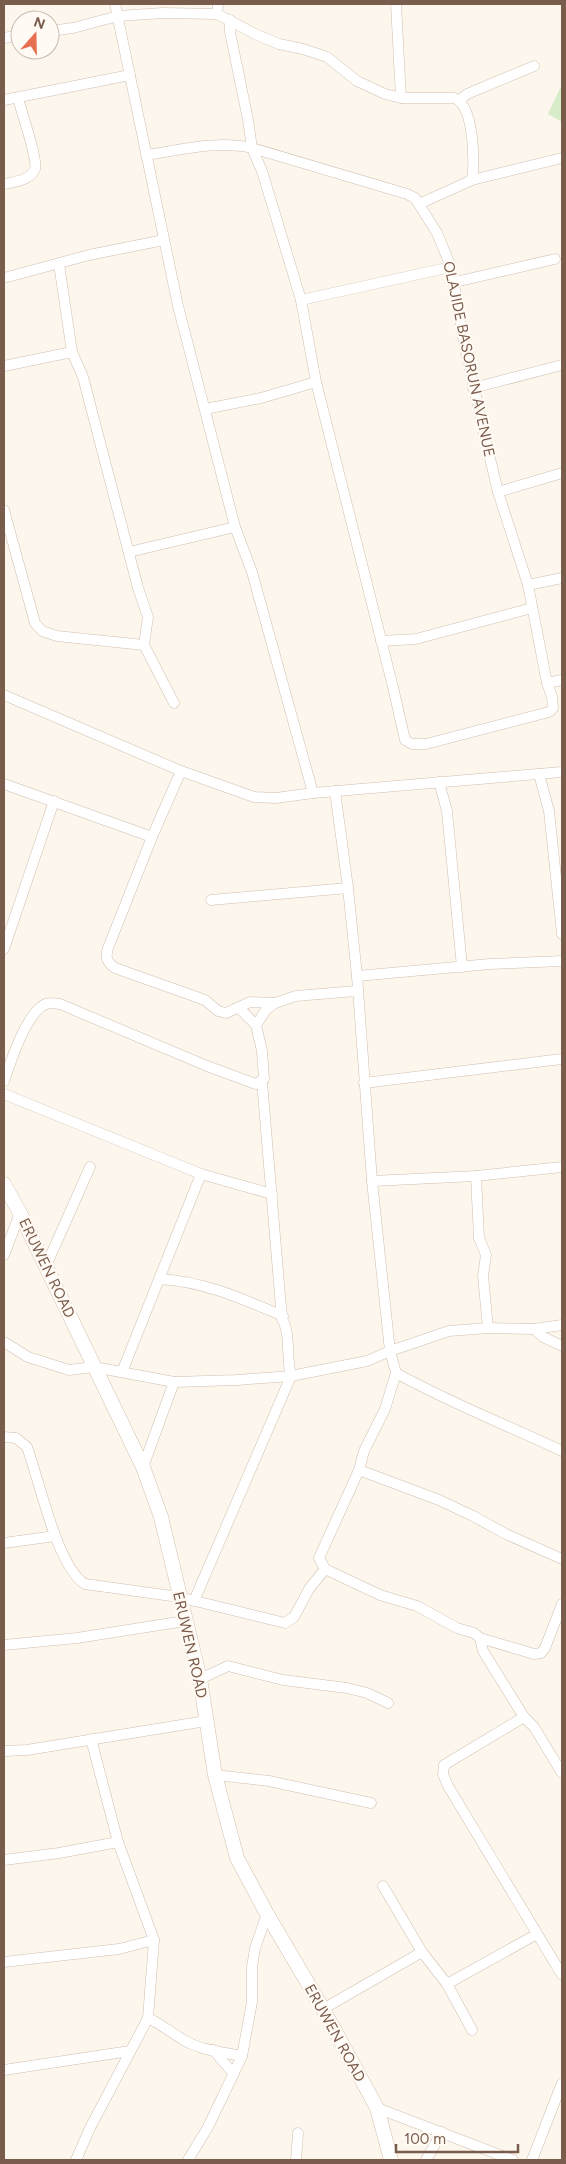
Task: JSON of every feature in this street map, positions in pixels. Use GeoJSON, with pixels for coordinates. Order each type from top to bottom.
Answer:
{"type":"FeatureCollection","features":[{"type":"Feature","properties":{"kind":"street"},"geometry":{"type":"LineString","coordinates":[[115,4],[178,306],[235,527],[252,572],[313,793]]}},
{"type":"Feature","properties":{"kind":"street"},"geometry":{"type":"LineString","coordinates":[[396,4],[401,98]]}},
{"type":"Feature","properties":{"kind":"street"},"geometry":{"type":"LineString","coordinates":[[60,30],[118,16],[218,9],[230,20],[257,35],[279,44],[303,49],[326,57],[357,81],[385,94],[401,98],[454,98],[460,100],[464,104],[471,130],[475,161],[472,180]]}},
{"type":"Feature","properties":{"kind":"street"},"geometry":{"type":"LineString","coordinates":[[230,20],[230,32],[252,148],[262,171],[301,300],[316,382],[381,641],[416,639],[532,608]]}},
{"type":"Feature","properties":{"kind":"street"},"geometry":{"type":"LineString","coordinates":[[460,100],[467,94],[534,66]]}},
{"type":"Feature","properties":{"kind":"street"},"geometry":{"type":"LineString","coordinates":[[4,100],[130,75]]}},
{"type":"Feature","properties":{"kind":"street"},"geometry":{"type":"LineString","coordinates":[[4,184],[22,180],[34,170],[35,159],[18,98]]}},
{"type":"Feature","properties":{"kind":"street","name":"OLAJIDE BASORUN AVENUE"},"geometry":{"type":"LineString","coordinates":[[146,155],[222,144],[252,148],[407,194],[415,198],[437,233],[455,282],[474,388],[498,492],[528,585],[553,708],[549,712],[426,744],[412,744],[405,740],[402,732],[381,641]]}},
{"type":"Feature","properties":{"kind":"street"},"geometry":{"type":"LineString","coordinates":[[419,204],[472,180],[562,158]]}},
{"type":"Feature","properties":{"kind":"street"},"geometry":{"type":"LineString","coordinates":[[4,278],[89,255],[164,240]]}},
{"type":"Feature","properties":{"kind":"street"},"geometry":{"type":"LineString","coordinates":[[455,282],[556,259]]}},
{"type":"Feature","properties":{"kind":"street"},"geometry":{"type":"LineString","coordinates":[[59,264],[72,352],[83,377],[148,617],[144,645],[174,703]]}},
{"type":"Feature","properties":{"kind":"street"},"geometry":{"type":"LineString","coordinates":[[301,300],[451,267]]}},
{"type":"Feature","properties":{"kind":"street"},"geometry":{"type":"LineString","coordinates":[[4,366],[72,352]]}},
{"type":"Feature","properties":{"kind":"street"},"geometry":{"type":"LineString","coordinates":[[474,388],[562,365]]}},
{"type":"Feature","properties":{"kind":"street"},"geometry":{"type":"LineString","coordinates":[[205,409],[261,398],[316,382]]}},
{"type":"Feature","properties":{"kind":"street"},"geometry":{"type":"LineString","coordinates":[[498,492],[562,473]]}},
{"type":"Feature","properties":{"kind":"street"},"geometry":{"type":"LineString","coordinates":[[4,510],[35,623],[42,631],[57,636],[144,645]]}},
{"type":"Feature","properties":{"kind":"street"},"geometry":{"type":"LineString","coordinates":[[129,552],[235,527]]}},
{"type":"Feature","properties":{"kind":"street"},"geometry":{"type":"LineString","coordinates":[[528,585],[562,578]]}},
{"type":"Feature","properties":{"kind":"street"},"geometry":{"type":"LineString","coordinates":[[547,683],[562,680]]}},
{"type":"Feature","properties":{"kind":"street"},"geometry":{"type":"LineString","coordinates":[[4,695],[181,771],[254,797],[276,798],[334,791],[562,772]]}},
{"type":"Feature","properties":{"kind":"street"},"geometry":{"type":"LineString","coordinates":[[181,771],[152,837],[108,948],[106,956],[108,963],[115,968],[205,1000],[218,1011],[226,1013],[250,1002],[275,1003]]}},
{"type":"Feature","properties":{"kind":"street"},"geometry":{"type":"LineString","coordinates":[[539,774],[549,811],[562,934]]}},
{"type":"Feature","properties":{"kind":"street"},"geometry":{"type":"LineString","coordinates":[[439,782],[446,811],[462,967]]}},
{"type":"Feature","properties":{"kind":"street"},"geometry":{"type":"LineString","coordinates":[[4,784],[54,800],[152,837]]}},
{"type":"Feature","properties":{"kind":"street"},"geometry":{"type":"LineString","coordinates":[[334,791],[348,888],[357,976],[356,991],[372,1181],[390,1351],[396,1373],[385,1409],[364,1451],[359,1470],[319,1558],[325,1570],[380,1595],[417,1606],[457,1628],[474,1633],[480,1638],[534,1654],[540,1653],[545,1648],[562,1604]]}},
{"type":"Feature","properties":{"kind":"street"},"geometry":{"type":"LineString","coordinates":[[4,949],[54,800]]}},
{"type":"Feature","properties":{"kind":"street"},"geometry":{"type":"LineString","coordinates":[[210,900],[348,888]]}},
{"type":"Feature","properties":{"kind":"street"},"geometry":{"type":"LineString","coordinates":[[357,976],[562,960]]}},
{"type":"Feature","properties":{"kind":"street"},"geometry":{"type":"LineString","coordinates":[[256,1025],[266,1010],[275,1003],[296,996],[356,991]]}},
{"type":"Feature","properties":{"kind":"street"},"geometry":{"type":"LineString","coordinates":[[4,1081],[24,1029],[41,1006],[51,1002],[60,1004],[207,1066],[256,1084],[262,1082]]}},
{"type":"Feature","properties":{"kind":"street"},"geometry":{"type":"LineString","coordinates":[[194,1601],[291,1376],[288,1366],[286,1326],[283,1316],[262,1082],[262,1051],[256,1025],[239,1008]]}},
{"type":"Feature","properties":{"kind":"street"},"geometry":{"type":"LineString","coordinates":[[364,1083],[562,1059]]}},
{"type":"Feature","properties":{"kind":"street"},"geometry":{"type":"LineString","coordinates":[[4,1094],[201,1174],[272,1194]]}},
{"type":"Feature","properties":{"kind":"street"},"geometry":{"type":"LineString","coordinates":[[46,1266],[90,1167]]}},
{"type":"Feature","properties":{"kind":"street"},"geometry":{"type":"LineString","coordinates":[[372,1181],[476,1176],[562,1167]]}},
{"type":"Feature","properties":{"kind":"street"},"geometry":{"type":"LineString","coordinates":[[122,1372],[201,1174]]}},
{"type":"Feature","properties":{"kind":"street"},"geometry":{"type":"LineString","coordinates":[[476,1176],[479,1238],[486,1255],[483,1276],[488,1328]]}},
{"type":"Feature","properties":{"kind":"street","name":"ERUWEN ROAD"},"geometry":{"type":"LineString","coordinates":[[4,1184],[20,1213],[143,1467],[160,1517],[200,1679],[215,1775],[237,1858],[377,2108],[391,2160]]}},
{"type":"Feature","properties":{"kind":"street"},"geometry":{"type":"LineString","coordinates":[[4,1255],[20,1213]]}},
{"type":"Feature","properties":{"kind":"street"},"geometry":{"type":"LineString","coordinates":[[159,1279],[181,1280],[202,1285],[283,1316]]}},
{"type":"Feature","properties":{"kind":"street"},"geometry":{"type":"LineString","coordinates":[[4,1342],[28,1357],[69,1370],[94,1367],[174,1382],[291,1376],[367,1361],[450,1330],[488,1328],[534,1329],[562,1325]]}},
{"type":"Feature","properties":{"kind":"street"},"geometry":{"type":"LineString","coordinates":[[534,1329],[543,1337],[562,1346]]}},
{"type":"Feature","properties":{"kind":"street"},"geometry":{"type":"LineString","coordinates":[[396,1373],[438,1396],[562,1451]]}},
{"type":"Feature","properties":{"kind":"street"},"geometry":{"type":"LineString","coordinates":[[143,1467],[174,1382]]}},
{"type":"Feature","properties":{"kind":"street"},"geometry":{"type":"LineString","coordinates":[[4,1437],[16,1438],[27,1447],[55,1536],[77,1579],[85,1584],[179,1597],[285,1623],[294,1618],[309,1589],[325,1570]]}},
{"type":"Feature","properties":{"kind":"street"},"geometry":{"type":"LineString","coordinates":[[359,1470],[439,1500],[506,1534],[562,1559]]}},
{"type":"Feature","properties":{"kind":"street"},"geometry":{"type":"LineString","coordinates":[[4,1543],[55,1536]]}},
{"type":"Feature","properties":{"kind":"street"},"geometry":{"type":"LineString","coordinates":[[4,1645],[77,1638],[185,1621]]}},
{"type":"Feature","properties":{"kind":"street"},"geometry":{"type":"LineString","coordinates":[[480,1638],[483,1652],[524,1717],[534,1727],[562,1773]]}},
{"type":"Feature","properties":{"kind":"street"},"geometry":{"type":"LineString","coordinates":[[200,1679],[228,1666],[283,1680],[347,1688],[367,1693],[388,1702]]}},
{"type":"Feature","properties":{"kind":"street"},"geometry":{"type":"LineString","coordinates":[[524,1717],[444,1765],[443,1774],[448,1786],[562,1975]]}},
{"type":"Feature","properties":{"kind":"street"},"geometry":{"type":"LineString","coordinates":[[4,1751],[27,1750],[206,1721]]}},
{"type":"Feature","properties":{"kind":"street"},"geometry":{"type":"LineString","coordinates":[[76,2160],[90,2128],[148,2018],[154,1940],[118,1842],[91,1739]]}},
{"type":"Feature","properties":{"kind":"street"},"geometry":{"type":"LineString","coordinates":[[215,1775],[269,1781],[372,1803]]}},
{"type":"Feature","properties":{"kind":"street"},"geometry":{"type":"LineString","coordinates":[[4,1860],[59,1854],[118,1842]]}},
{"type":"Feature","properties":{"kind":"street"},"geometry":{"type":"LineString","coordinates":[[383,1886],[422,1952],[447,1984],[472,2030]]}},
{"type":"Feature","properties":{"kind":"street"},"geometry":{"type":"LineString","coordinates":[[188,2160],[208,2126],[242,2056],[252,2002],[252,1967],[255,1948],[267,1914]]}},
{"type":"Feature","properties":{"kind":"street"},"geometry":{"type":"LineString","coordinates":[[447,1984],[537,1934]]}},
{"type":"Feature","properties":{"kind":"street"},"geometry":{"type":"LineString","coordinates":[[4,1962],[118,1949],[154,1940]]}},
{"type":"Feature","properties":{"kind":"street"},"geometry":{"type":"LineString","coordinates":[[323,2009],[422,1952]]}},
{"type":"Feature","properties":{"kind":"street"},"geometry":{"type":"LineString","coordinates":[[148,2018],[164,2026],[182,2039],[213,2050],[242,2056]]}},
{"type":"Feature","properties":{"kind":"street"},"geometry":{"type":"LineString","coordinates":[[213,2050],[234,2074]]}},
{"type":"Feature","properties":{"kind":"street"},"geometry":{"type":"LineString","coordinates":[[4,2070],[130,2051]]}},
{"type":"Feature","properties":{"kind":"street"},"geometry":{"type":"LineString","coordinates":[[532,2160],[561,2090]]}},
{"type":"Feature","properties":{"kind":"street"},"geometry":{"type":"LineString","coordinates":[[377,2108],[513,2160]]}},
{"type":"Feature","properties":{"kind":"street"},"geometry":{"type":"LineString","coordinates":[[426,2160],[442,2132]]}},
{"type":"Feature","properties":{"kind":"street"},"geometry":{"type":"LineString","coordinates":[[296,2160],[298,2134]]}},
{"type":"Feature","properties":{"kind":"green space"},"geometry":{"type":"Polygon","coordinates":[[[562,84],[562,122],[548,114],[562,84]]]}}]}
